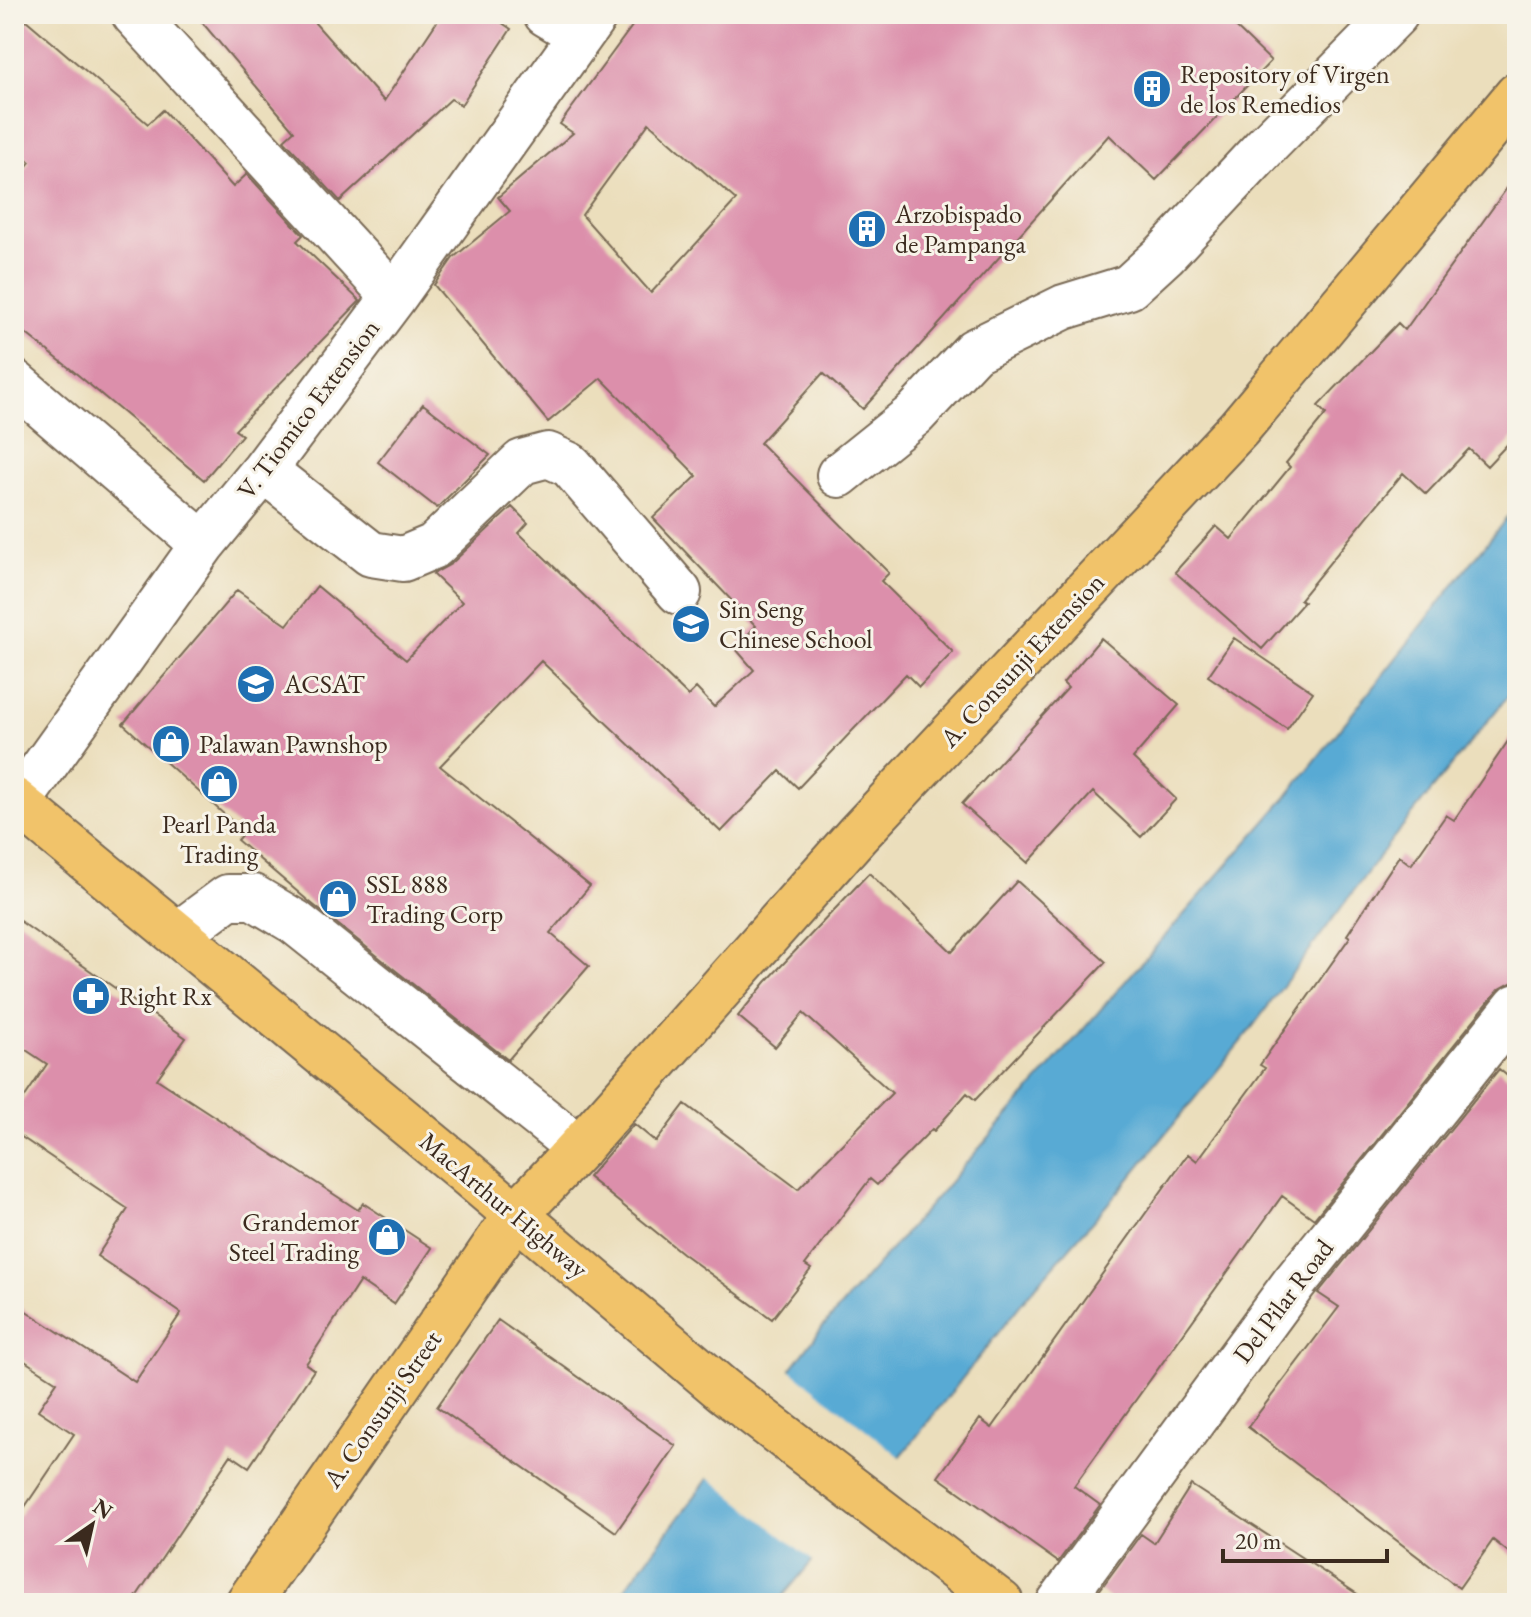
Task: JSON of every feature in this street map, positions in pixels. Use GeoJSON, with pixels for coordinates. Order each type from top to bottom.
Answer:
{"type":"FeatureCollection","features":[{"type":"Feature","properties":{"kind":"main road","name":"A. Consunji Extension"},"geometry":{"type":"LineString","coordinates":[[516,1215],[857,835],[1239,428],[1517,95]]}},
{"type":"Feature","properties":{"kind":"main road","name":"MacArthur Highway"},"geometry":{"type":"LineString","coordinates":[[15,804],[178,934],[723,1390],[1001,1603]]}},
{"type":"Feature","properties":{"kind":"main road","name":"A. Consunji Street"},"geometry":{"type":"LineString","coordinates":[[248,1603],[516,1215]]}},
{"type":"Feature","properties":{"kind":"street"},"geometry":{"type":"LineString","coordinates":[[134,14],[394,297]]}},
{"type":"Feature","properties":{"kind":"street","name":"V. Tiomico Extension"},"geometry":{"type":"LineString","coordinates":[[15,804],[203,544],[264,470],[394,297],[575,21]]}},
{"type":"Feature","properties":{"kind":"street"},"geometry":{"type":"LineString","coordinates":[[839,475],[915,414],[974,351],[1064,307],[1129,287],[1165,254],[1373,22]]}},
{"type":"Feature","properties":{"kind":"street"},"geometry":{"type":"LineString","coordinates":[[14,382],[203,544]]}},
{"type":"Feature","properties":{"kind":"street"},"geometry":{"type":"LineString","coordinates":[[264,470],[371,554],[403,559],[434,546],[522,462],[548,455],[570,465],[679,592]]}},
{"type":"Feature","properties":{"kind":"street"},"geometry":{"type":"LineString","coordinates":[[178,934],[228,897],[253,897],[295,922],[579,1148]]}},
{"type":"Feature","properties":{"kind":"street","name":"Del Pilar Road"},"geometry":{"type":"LineString","coordinates":[[1059,1603],[1294,1283],[1517,1006]]}},
{"type":"Feature","properties":{"kind":"water"},"geometry":{"type":"Polygon","coordinates":[[[1517,505],[1517,685],[1393,838],[1251,1029],[1126,1183],[1028,1295],[909,1446],[777,1603],[614,1603],[822,1328],[1284,800],[1517,505]]]}},
{"type":"Feature","properties":{"kind":"pier"},"geometry":{"type":"Polygon","coordinates":[[[787,1367],[903,1459],[817,1564],[706,1475],[787,1367]]]}},
{"type":"Feature","properties":{"kind":"building"},"geometry":{"type":"Polygon","coordinates":[[[14,14],[19,14],[148,124],[163,110],[233,187],[247,174],[303,235],[297,241],[360,301],[235,430],[242,435],[204,480],[14,324],[14,182],[30,162],[14,147],[14,14]]]}},
{"type":"Feature","properties":{"kind":"building"},"geometry":{"type":"Polygon","coordinates":[[[195,14],[307,14],[384,101],[442,14],[489,14],[511,29],[461,105],[451,99],[340,201],[284,140],[294,131],[195,14]]]}},
{"type":"Feature","properties":{"kind":"building"},"geometry":{"type":"Polygon","coordinates":[[[641,14],[1222,14],[1271,61],[1156,180],[1109,135],[863,409],[823,373],[760,443],[889,573],[881,581],[953,652],[919,687],[906,674],[798,788],[780,771],[721,832],[541,661],[440,766],[590,886],[550,933],[589,966],[508,1060],[237,840],[244,832],[123,724],[237,590],[287,625],[317,586],[406,660],[462,602],[433,574],[451,564],[512,507],[528,523],[519,533],[688,696],[696,688],[714,707],[754,670],[735,648],[756,626],[653,518],[697,476],[601,378],[548,422],[434,285],[453,258],[510,211],[498,197],[573,133],[560,124],[641,14]],[[649,123],[582,215],[651,293],[736,200],[649,123]]]}},
{"type":"Feature","properties":{"kind":"building"},"geometry":{"type":"Polygon","coordinates":[[[1517,174],[1517,434],[1487,466],[1469,449],[1426,494],[1403,473],[1300,599],[1304,602],[1262,649],[1175,572],[1216,526],[1231,539],[1290,467],[1286,463],[1326,414],[1318,406],[1398,323],[1405,330],[1517,174]]]}},
{"type":"Feature","properties":{"kind":"building"},"geometry":{"type":"Polygon","coordinates":[[[423,404],[490,455],[437,508],[378,462],[423,404]]]}},
{"type":"Feature","properties":{"kind":"building"},"geometry":{"type":"Polygon","coordinates":[[[1101,638],[1179,705],[1133,758],[1176,799],[1141,837],[1093,792],[1028,863],[962,804],[1068,688],[1063,683],[1101,638]]]}},
{"type":"Feature","properties":{"kind":"building"},"geometry":{"type":"Polygon","coordinates":[[[1234,638],[1313,692],[1287,729],[1208,676],[1234,638]]]}},
{"type":"Feature","properties":{"kind":"building"},"geometry":{"type":"Polygon","coordinates":[[[1517,728],[1517,975],[1513,982],[1498,990],[1314,1219],[1282,1196],[1074,1486],[1100,1505],[1058,1562],[938,1477],[980,1419],[992,1428],[1188,1154],[1197,1161],[1265,1068],[1260,1065],[1350,937],[1347,935],[1399,856],[1411,865],[1446,815],[1454,820],[1517,728]]]}},
{"type":"Feature","properties":{"kind":"building"},"geometry":{"type":"Polygon","coordinates":[[[869,873],[952,952],[1017,881],[1106,962],[975,1100],[967,1093],[934,1131],[932,1129],[877,1185],[870,1179],[805,1265],[811,1269],[772,1319],[682,1253],[588,1177],[634,1124],[656,1142],[685,1104],[798,1189],[892,1093],[803,1013],[775,1047],[738,1016],[869,873]]]}},
{"type":"Feature","properties":{"kind":"building"},"geometry":{"type":"Polygon","coordinates":[[[14,917],[186,1038],[157,1079],[358,1210],[363,1203],[432,1248],[394,1304],[360,1281],[306,1364],[314,1370],[249,1467],[231,1455],[132,1603],[14,1603],[14,1523],[74,1434],[38,1410],[57,1382],[14,1354],[14,1303],[135,1382],[181,1313],[97,1256],[128,1209],[14,1132],[14,1113],[47,1064],[14,1042],[14,917]]]}},
{"type":"Feature","properties":{"kind":"building"},"geometry":{"type":"Polygon","coordinates":[[[1499,1069],[1517,1084],[1517,1559],[1493,1540],[1459,1588],[1248,1427],[1339,1307],[1318,1293],[1499,1069]]]}},
{"type":"Feature","properties":{"kind":"building"},"geometry":{"type":"Polygon","coordinates":[[[498,1320],[676,1446],[616,1532],[437,1407],[498,1320]]]}},
{"type":"Feature","properties":{"kind":"building"},"geometry":{"type":"Polygon","coordinates":[[[1191,1485],[1371,1603],[1115,1603],[1099,1591],[1141,1534],[1154,1543],[1191,1485]]]}},
{"type":"Feature","properties":{"kind":"place","name":"Repository of Virgen de los Remedios"},"geometry":{"type":"Point","coordinates":[1152,89]}},
{"type":"Feature","properties":{"kind":"place","name":"Arzobispado de Pampanga"},"geometry":{"type":"Point","coordinates":[867,229]}},
{"type":"Feature","properties":{"kind":"place","name":"Sin Seng Chinese School"},"geometry":{"type":"Point","coordinates":[691,624]}},
{"type":"Feature","properties":{"kind":"place","name":"ACSAT"},"geometry":{"type":"Point","coordinates":[256,684]}},
{"type":"Feature","properties":{"kind":"place","name":"Palawan Pawnshop"},"geometry":{"type":"Point","coordinates":[171,744]}},
{"type":"Feature","properties":{"kind":"place","name":"Pearl Panda Trading"},"geometry":{"type":"Point","coordinates":[219,784]}},
{"type":"Feature","properties":{"kind":"place","name":"SSL 888 Trading Corp"},"geometry":{"type":"Point","coordinates":[338,899]}},
{"type":"Feature","properties":{"kind":"place","name":"Right Rx"},"geometry":{"type":"Point","coordinates":[91,996]}},
{"type":"Feature","properties":{"kind":"place","name":"Grandemor Steel Trading"},"geometry":{"type":"Point","coordinates":[387,1237]}}]}
